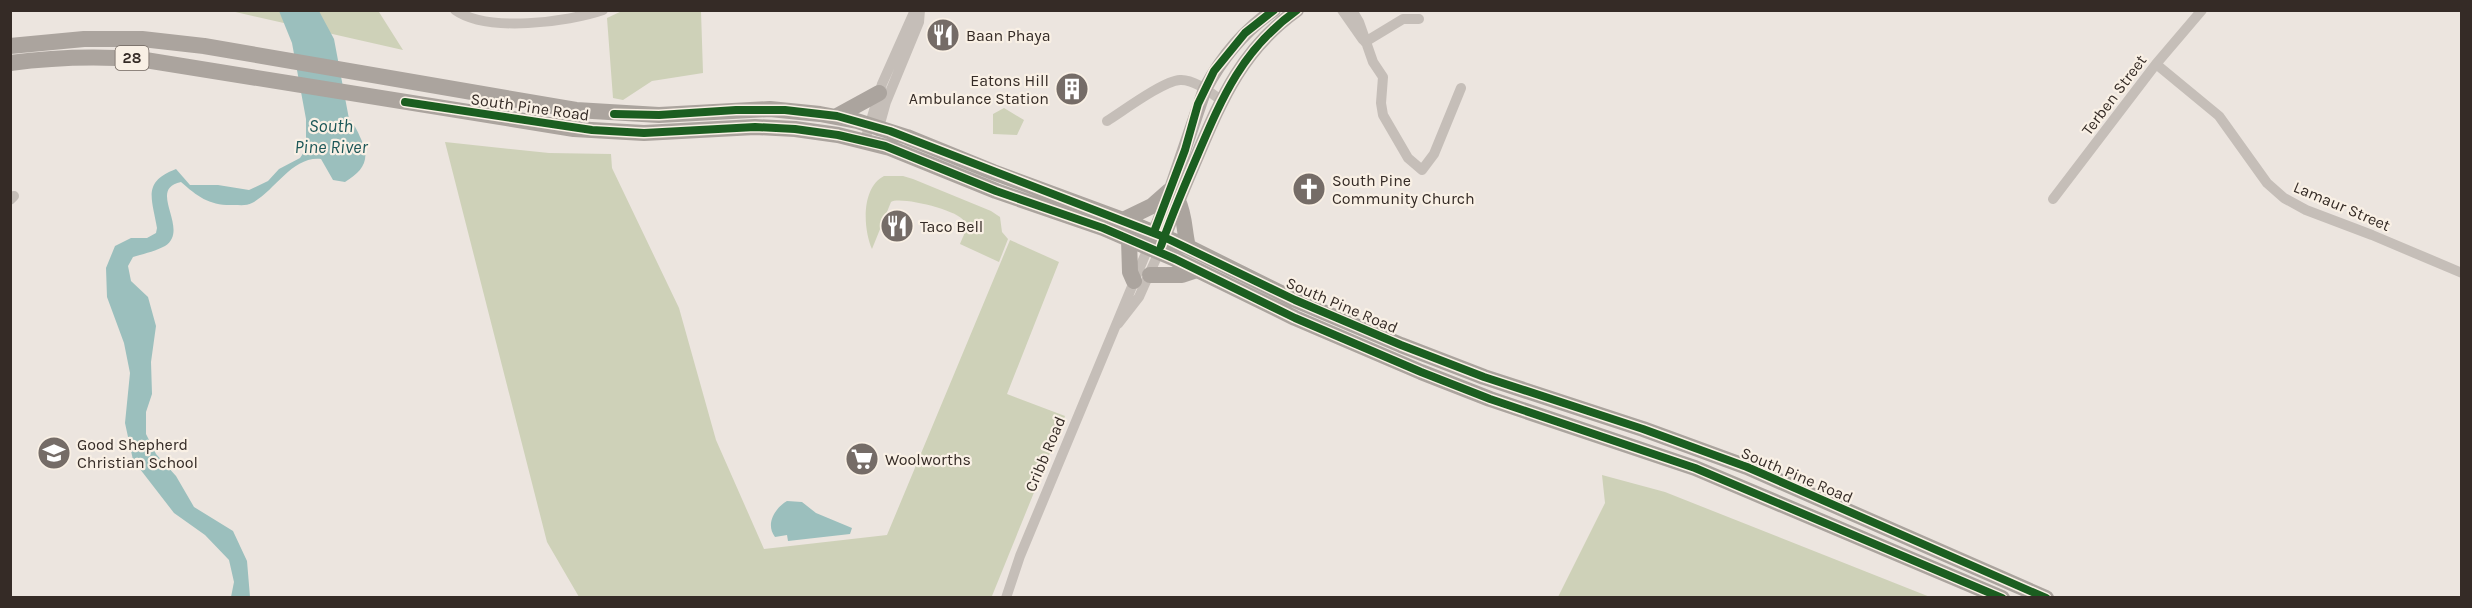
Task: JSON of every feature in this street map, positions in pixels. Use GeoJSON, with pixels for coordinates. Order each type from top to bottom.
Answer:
{"type":"FeatureCollection","features":[{"type":"Feature","properties":{"kind":"highway","name":"South Pine Road"},"geometry":{"type":"LineString","coordinates":[[10,46],[84,39],[142,39],[614,114],[658,116],[770,109],[837,116],[996,191],[1066,214],[1128,239],[1188,247],[1269,288],[1401,345],[1495,381],[1643,429],[1747,467],[2046,597]]}},
{"type":"Feature","properties":{"kind":"highway","name":"South Pine Road"},"geometry":{"type":"LineString","coordinates":[[10,63],[49,58],[99,56],[139,59],[592,130],[644,133],[775,128],[872,134],[978,166],[1123,220],[1197,270],[1295,318],[1490,399],[1695,468],[2002,597]]}},
{"type":"Feature","properties":{"kind":"highway"},"geometry":{"type":"LineString","coordinates":[[837,116],[879,93]]}},
{"type":"Feature","properties":{"kind":"highway"},"geometry":{"type":"LineString","coordinates":[[1123,220],[1174,196],[1184,213],[1184,231],[1188,247]]}},
{"type":"Feature","properties":{"kind":"highway"},"geometry":{"type":"LineString","coordinates":[[1128,239],[1130,272],[1134,281]]}},
{"type":"Feature","properties":{"kind":"highway"},"geometry":{"type":"LineString","coordinates":[[1150,275],[1182,275],[1197,270]]}},
{"type":"Feature","properties":{"kind":"main road"},"geometry":{"type":"LineString","coordinates":[[1174,196],[1205,89],[1220,62],[1239,39],[1274,10]]}},
{"type":"Feature","properties":{"kind":"main road"},"geometry":{"type":"LineString","coordinates":[[1156,242],[1174,196],[1234,76],[1270,31],[1297,10]]}},
{"type":"Feature","properties":{"kind":"street"},"geometry":{"type":"LineString","coordinates":[[455,10],[474,18],[519,24],[551,15],[603,10]]}},
{"type":"Feature","properties":{"kind":"street"},"geometry":{"type":"LineString","coordinates":[[872,134],[879,93],[915,10]]}},
{"type":"Feature","properties":{"kind":"street"},"geometry":{"type":"LineString","coordinates":[[872,134],[919,22],[920,10]]}},
{"type":"Feature","properties":{"kind":"street"},"geometry":{"type":"LineString","coordinates":[[1342,10],[1365,42]]}},
{"type":"Feature","properties":{"kind":"street"},"geometry":{"type":"LineString","coordinates":[[1352,10],[1359,22],[1373,62],[1383,77],[1381,103],[1383,115],[1408,158],[1422,170],[1434,154],[1461,88]]}},
{"type":"Feature","properties":{"kind":"street","name":"Terben Street"},"geometry":{"type":"LineString","coordinates":[[2053,200],[2156,64],[2202,10]]}},
{"type":"Feature","properties":{"kind":"street"},"geometry":{"type":"LineString","coordinates":[[1365,42],[1403,19],[1419,19]]}},
{"type":"Feature","properties":{"kind":"street","name":"Lamaur Street"},"geometry":{"type":"LineString","coordinates":[[2156,64],[2219,116],[2267,183],[2284,198],[2306,210],[2462,273]]}},
{"type":"Feature","properties":{"kind":"street"},"geometry":{"type":"LineString","coordinates":[[1107,121],[1168,83],[1181,79],[1205,89],[1221,100]]}},
{"type":"Feature","properties":{"kind":"street","name":"Cribb Road"},"geometry":{"type":"LineString","coordinates":[[1118,324],[1134,306],[1150,275],[1156,242]]}},
{"type":"Feature","properties":{"kind":"street","name":"Cribb Road"},"geometry":{"type":"LineString","coordinates":[[1006,597],[1020,556],[1118,324],[1121,311],[1134,281],[1156,242]]}},
{"type":"Feature","properties":{"kind":"green space"},"geometry":{"type":"Polygon","coordinates":[[[624,10],[701,11],[703,73],[652,81],[623,100],[613,98],[607,18],[624,10]]]}},
{"type":"Feature","properties":{"kind":"green space"},"geometry":{"type":"Polygon","coordinates":[[[231,11],[375,11],[379,12],[403,50],[231,11]]]}},
{"type":"Feature","properties":{"kind":"green space"},"geometry":{"type":"Polygon","coordinates":[[[1004,108],[1024,120],[1017,135],[993,134],[993,114],[1004,108]]]}},
{"type":"Feature","properties":{"kind":"green space"},"geometry":{"type":"Polygon","coordinates":[[[445,142],[549,153],[611,154],[612,168],[679,308],[716,440],[764,549],[887,535],[1010,240],[1059,262],[1007,394],[1065,416],[992,596],[994,597],[579,597],[547,542],[445,142]]]}},
{"type":"Feature","properties":{"kind":"green space"},"geometry":{"type":"Polygon","coordinates":[[[884,176],[903,176],[913,179],[991,211],[1000,217],[1002,232],[1008,239],[999,262],[960,244],[965,227],[960,217],[916,202],[891,202],[872,249],[867,230],[866,209],[871,190],[884,176]]]}},
{"type":"Feature","properties":{"kind":"green space"},"geometry":{"type":"Polygon","coordinates":[[[1602,475],[1665,492],[1930,597],[1558,597],[1605,503],[1602,475]]]}},
{"type":"Feature","properties":{"kind":"water","name":"South Pine River"},"geometry":{"type":"Polygon","coordinates":[[[279,11],[319,11],[334,39],[349,119],[364,146],[364,164],[345,182],[333,180],[321,159],[301,163],[292,168],[260,198],[246,205],[211,202],[181,182],[171,186],[167,193],[167,201],[174,230],[172,239],[161,248],[133,257],[128,266],[131,281],[148,297],[156,326],[151,362],[152,394],[146,412],[146,434],[156,454],[176,476],[194,507],[233,531],[247,561],[250,597],[231,597],[234,582],[229,560],[205,535],[174,513],[133,460],[125,423],[130,373],[124,343],[107,297],[106,268],[115,246],[131,238],[147,238],[156,233],[152,192],[158,179],[165,174],[176,169],[190,185],[218,185],[249,190],[268,181],[279,169],[300,158],[306,149],[306,119],[292,43],[279,11]]]}},
{"type":"Feature","properties":{"kind":"water"},"geometry":{"type":"Polygon","coordinates":[[[787,501],[802,502],[816,513],[852,528],[850,534],[788,541],[787,535],[775,537],[771,522],[775,512],[787,501]]]}},
{"type":"Feature","properties":{"kind":"cycle path"},"geometry":{"type":"LineString","coordinates":[[1154,232],[1185,150],[1198,104],[1214,71],[1245,33],[1274,10]]}},
{"type":"Feature","properties":{"kind":"cycle path"},"geometry":{"type":"LineString","coordinates":[[1161,246],[1177,203],[1224,97],[1247,59],[1261,42],[1297,10]]}},
{"type":"Feature","properties":{"kind":"cycle path"},"geometry":{"type":"LineString","coordinates":[[405,102],[592,130],[644,133],[755,127],[795,129],[838,135],[885,146],[996,191],[1103,228],[1175,259],[1295,318],[1421,372],[1490,399],[1695,468],[2002,598]]}},
{"type":"Feature","properties":{"kind":"cycle path"},"geometry":{"type":"LineString","coordinates":[[614,114],[659,115],[736,110],[785,110],[837,116],[890,131],[1164,237],[1295,300],[1401,345],[1484,377],[1643,429],[1747,467],[2046,598]]}},
{"type":"Feature","properties":{"kind":"place","name":"Baan Phaya"},"geometry":{"type":"Point","coordinates":[943,35]}},
{"type":"Feature","properties":{"kind":"place","name":"Eatons Hill Ambulance Station"},"geometry":{"type":"Point","coordinates":[1072,89]}},
{"type":"Feature","properties":{"kind":"place","name":"South Pine Community Church"},"geometry":{"type":"Point","coordinates":[1309,189]}},
{"type":"Feature","properties":{"kind":"place","name":"Taco Bell"},"geometry":{"type":"Point","coordinates":[897,226]}},
{"type":"Feature","properties":{"kind":"place","name":"Good Shepherd Christian School"},"geometry":{"type":"Point","coordinates":[54,453]}},
{"type":"Feature","properties":{"kind":"place","name":"Woolworths"},"geometry":{"type":"Point","coordinates":[862,459]}}]}
